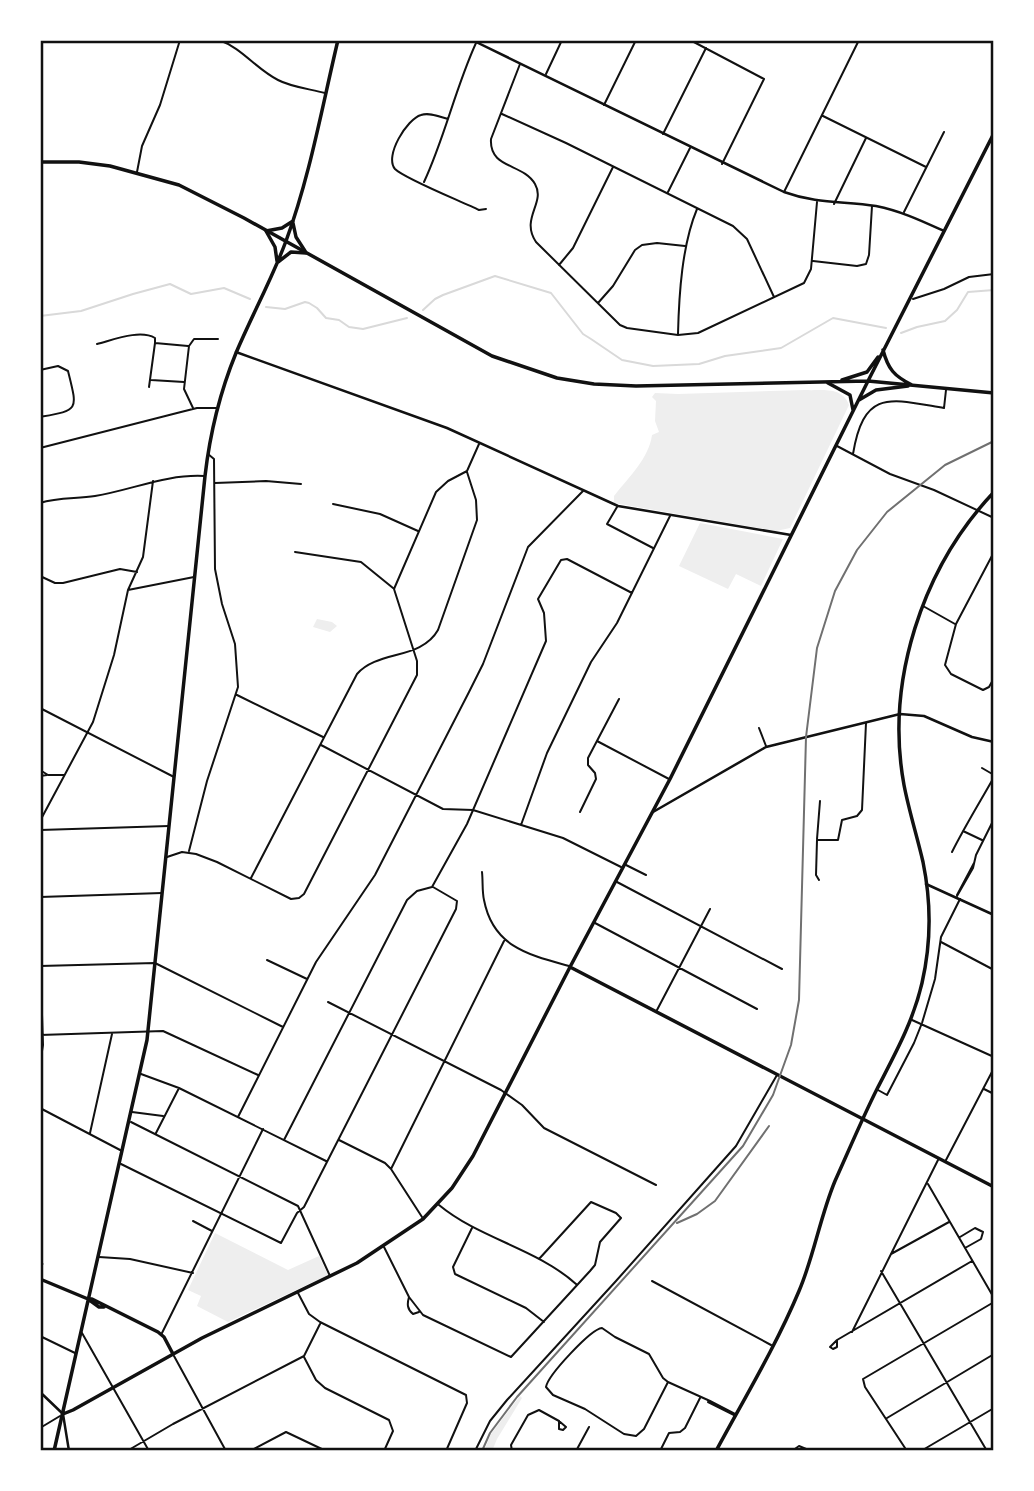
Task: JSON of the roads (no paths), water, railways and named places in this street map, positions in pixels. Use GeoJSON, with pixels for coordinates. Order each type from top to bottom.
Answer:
{"type":"FeatureCollection","features":[{"type":"Feature","properties":{"kind":"main road"},"geometry":{"type":"LineString","coordinates":[[54,1451],[130,1122],[148,1031],[205,476],[217,408],[236,352],[286,242],[338,40]]}},
{"type":"Feature","properties":{"kind":"main road"},"geometry":{"type":"LineString","coordinates":[[63,1414],[173,1354],[330,1277],[384,1246],[423,1219],[439,1204],[466,1169],[670,779],[883,349],[994,133]]}},
{"type":"Feature","properties":{"kind":"main road"},"geometry":{"type":"LineString","coordinates":[[40,162],[79,162],[137,172],[193,191],[492,356],[557,378],[594,384],[636,386],[868,381],[994,393]]}},
{"type":"Feature","properties":{"kind":"main road"},"geometry":{"type":"LineString","coordinates":[[266,231],[282,228],[293,220]]}},
{"type":"Feature","properties":{"kind":"main road"},"geometry":{"type":"LineString","coordinates":[[293,220],[296,237],[306,253]]}},
{"type":"Feature","properties":{"kind":"main road"},"geometry":{"type":"LineString","coordinates":[[266,231],[275,247],[277,263]]}},
{"type":"Feature","properties":{"kind":"main road"},"geometry":{"type":"LineString","coordinates":[[277,263],[290,252],[306,253]]}},
{"type":"Feature","properties":{"kind":"main road"},"geometry":{"type":"LineString","coordinates":[[839,382],[867,372],[883,349]]}},
{"type":"Feature","properties":{"kind":"main road"},"geometry":{"type":"LineString","coordinates":[[883,349],[890,370],[914,386]]}},
{"type":"Feature","properties":{"kind":"main road"},"geometry":{"type":"LineString","coordinates":[[826,382],[850,395],[853,411]]}},
{"type":"Feature","properties":{"kind":"main road"},"geometry":{"type":"LineString","coordinates":[[858,401],[876,390],[914,386]]}},
{"type":"Feature","properties":{"kind":"main road"},"geometry":{"type":"LineString","coordinates":[[716,1451],[798,1293],[828,1199],[877,1089],[912,1020],[928,949],[926,884],[903,783],[898,744],[906,663],[922,606],[948,554],[978,510],[994,492]]}},
{"type":"Feature","properties":{"kind":"main road"},"geometry":{"type":"LineString","coordinates":[[570,967],[994,1186]]}},
{"type":"Feature","properties":{"kind":"main road"},"geometry":{"type":"LineString","coordinates":[[40,1279],[161,1334],[173,1354]]}},
{"type":"Feature","properties":{"kind":"street"},"geometry":{"type":"LineString","coordinates":[[137,172],[142,146],[160,105],[180,40]]}},
{"type":"Feature","properties":{"kind":"street"},"geometry":{"type":"LineString","coordinates":[[219,40],[235,47],[259,69],[280,82],[325,93]]}},
{"type":"Feature","properties":{"kind":"street"},"geometry":{"type":"LineString","coordinates":[[545,76],[562,40]]}},
{"type":"Feature","properties":{"kind":"street"},"geometry":{"type":"LineString","coordinates":[[604,105],[636,40]]}},
{"type":"Feature","properties":{"kind":"street"},"geometry":{"type":"LineString","coordinates":[[690,40],[764,79],[722,163]]}},
{"type":"Feature","properties":{"kind":"street"},"geometry":{"type":"LineString","coordinates":[[783,192],[859,40]]}},
{"type":"Feature","properties":{"kind":"street"},"geometry":{"type":"LineString","coordinates":[[423,183],[436,157],[459,80],[474,41],[783,192],[817,202],[872,206],[904,213],[944,231]]}},
{"type":"Feature","properties":{"kind":"street"},"geometry":{"type":"LineString","coordinates":[[663,134],[706,48]]}},
{"type":"Feature","properties":{"kind":"street"},"geometry":{"type":"LineString","coordinates":[[520,64],[500,113],[490,147],[498,160],[529,177],[534,183],[538,197],[530,228],[536,242],[627,328],[678,335],[705,331],[804,283],[812,261],[817,202]]}},
{"type":"Feature","properties":{"kind":"street"},"geometry":{"type":"LineString","coordinates":[[500,113],[733,226],[745,236],[775,298]]}},
{"type":"Feature","properties":{"kind":"street"},"geometry":{"type":"LineString","coordinates":[[448,119],[430,114],[419,115],[408,124],[392,157],[393,165],[398,171],[479,210],[486,209]]}},
{"type":"Feature","properties":{"kind":"street"},"geometry":{"type":"LineString","coordinates":[[822,115],[926,167]]}},
{"type":"Feature","properties":{"kind":"street"},"geometry":{"type":"LineString","coordinates":[[904,213],[944,132]]}},
{"type":"Feature","properties":{"kind":"street"},"geometry":{"type":"LineString","coordinates":[[834,204],[867,138]]}},
{"type":"Feature","properties":{"kind":"street"},"geometry":{"type":"LineString","coordinates":[[668,193],[690,148]]}},
{"type":"Feature","properties":{"kind":"street"},"geometry":{"type":"LineString","coordinates":[[559,266],[573,248],[614,166]]}},
{"type":"Feature","properties":{"kind":"street"},"geometry":{"type":"LineString","coordinates":[[812,261],[856,266],[866,264],[872,206]]}},
{"type":"Feature","properties":{"kind":"street"},"geometry":{"type":"LineString","coordinates":[[678,335],[686,247],[689,228],[697,208]]}},
{"type":"Feature","properties":{"kind":"street"},"geometry":{"type":"LineString","coordinates":[[598,303],[613,286],[635,250],[642,245],[657,243],[686,247]]}},
{"type":"Feature","properties":{"kind":"street"},"geometry":{"type":"LineString","coordinates":[[908,300],[944,289],[969,277],[994,274]]}},
{"type":"Feature","properties":{"kind":"street"},"geometry":{"type":"LineString","coordinates":[[97,344],[142,334],[155,338],[149,387]]}},
{"type":"Feature","properties":{"kind":"street"},"geometry":{"type":"LineString","coordinates":[[193,409],[184,389],[189,346],[194,339],[218,339]]}},
{"type":"Feature","properties":{"kind":"street"},"geometry":{"type":"LineString","coordinates":[[155,343],[189,346]]}},
{"type":"Feature","properties":{"kind":"street"},"geometry":{"type":"LineString","coordinates":[[236,352],[407,412],[480,442],[618,506],[791,535]]}},
{"type":"Feature","properties":{"kind":"street"},"geometry":{"type":"LineString","coordinates":[[40,370],[58,366],[68,372],[74,397],[71,408],[66,413],[40,418]]}},
{"type":"Feature","properties":{"kind":"street"},"geometry":{"type":"LineString","coordinates":[[150,380],[184,382]]}},
{"type":"Feature","properties":{"kind":"street"},"geometry":{"type":"LineString","coordinates":[[853,454],[857,434],[872,407],[898,400],[944,408],[946,389]]}},
{"type":"Feature","properties":{"kind":"street"},"geometry":{"type":"LineString","coordinates":[[40,448],[193,409],[217,408]]}},
{"type":"Feature","properties":{"kind":"street"},"geometry":{"type":"LineString","coordinates":[[394,589],[436,492],[448,481],[467,471],[480,442]]}},
{"type":"Feature","properties":{"kind":"street"},"geometry":{"type":"LineString","coordinates":[[836,446],[904,480],[934,490],[994,518]]}},
{"type":"Feature","properties":{"kind":"street"},"geometry":{"type":"LineString","coordinates":[[188,852],[206,781],[237,695],[238,657],[215,569],[214,458],[208,454]]}},
{"type":"Feature","properties":{"kind":"street"},"geometry":{"type":"LineString","coordinates":[[251,879],[362,668],[428,643],[438,630],[475,527],[478,508],[467,471]]}},
{"type":"Feature","properties":{"kind":"street"},"geometry":{"type":"LineString","coordinates":[[40,503],[93,496],[184,475],[205,476]]}},
{"type":"Feature","properties":{"kind":"street"},"geometry":{"type":"LineString","coordinates":[[40,821],[88,733],[114,654],[128,590],[138,572],[145,550],[153,481]]}},
{"type":"Feature","properties":{"kind":"street"},"geometry":{"type":"LineString","coordinates":[[214,483],[266,481],[301,484]]}},
{"type":"Feature","properties":{"kind":"street"},"geometry":{"type":"LineString","coordinates":[[238,1116],[330,939],[364,895],[417,795],[480,671],[528,547],[583,491]]}},
{"type":"Feature","properties":{"kind":"street"},"geometry":{"type":"LineString","coordinates":[[333,504],[380,514],[418,531]]}},
{"type":"Feature","properties":{"kind":"street"},"geometry":{"type":"LineString","coordinates":[[618,506],[607,524],[654,548]]}},
{"type":"Feature","properties":{"kind":"street"},"geometry":{"type":"LineString","coordinates":[[522,825],[551,746],[593,657],[613,631],[671,515]]}},
{"type":"Feature","properties":{"kind":"street"},"geometry":{"type":"LineString","coordinates":[[166,857],[188,852],[217,862],[291,899],[302,896],[417,675],[417,661],[394,589],[361,562],[295,552]]}},
{"type":"Feature","properties":{"kind":"street"},"geometry":{"type":"LineString","coordinates":[[994,552],[956,624],[945,658],[946,669],[951,674],[983,690],[989,687],[994,678]]}},
{"type":"Feature","properties":{"kind":"street"},"geometry":{"type":"LineString","coordinates":[[432,887],[473,810],[546,641],[544,612],[538,599],[561,560],[567,559],[632,593]]}},
{"type":"Feature","properties":{"kind":"street"},"geometry":{"type":"LineString","coordinates":[[40,576],[55,583],[120,569],[138,572]]}},
{"type":"Feature","properties":{"kind":"street"},"geometry":{"type":"LineString","coordinates":[[128,590],[195,577]]}},
{"type":"Feature","properties":{"kind":"street"},"geometry":{"type":"LineString","coordinates":[[922,606],[956,624]]}},
{"type":"Feature","properties":{"kind":"street"},"geometry":{"type":"LineString","coordinates":[[237,695],[324,737]]}},
{"type":"Feature","properties":{"kind":"street"},"geometry":{"type":"LineString","coordinates":[[580,812],[596,779],[595,772],[587,762],[619,699]]}},
{"type":"Feature","properties":{"kind":"street"},"geometry":{"type":"LineString","coordinates":[[40,708],[175,777]]}},
{"type":"Feature","properties":{"kind":"street"},"geometry":{"type":"LineString","coordinates":[[653,811],[766,747],[900,715],[924,716],[972,737],[994,742]]}},
{"type":"Feature","properties":{"kind":"street"},"geometry":{"type":"LineString","coordinates":[[817,840],[838,840],[842,820],[861,814],[866,722]]}},
{"type":"Feature","properties":{"kind":"street"},"geometry":{"type":"LineString","coordinates":[[758,728],[766,747]]}},
{"type":"Feature","properties":{"kind":"street"},"geometry":{"type":"LineString","coordinates":[[597,741],[670,779]]}},
{"type":"Feature","properties":{"kind":"street"},"geometry":{"type":"LineString","coordinates":[[320,745],[443,809],[473,810],[522,825],[569,841],[646,875]]}},
{"type":"Feature","properties":{"kind":"street"},"geometry":{"type":"LineString","coordinates":[[952,852],[994,776],[982,768]]}},
{"type":"Feature","properties":{"kind":"street"},"geometry":{"type":"LineString","coordinates":[[40,770],[48,775]]}},
{"type":"Feature","properties":{"kind":"street"},"geometry":{"type":"LineString","coordinates":[[40,776],[65,775]]}},
{"type":"Feature","properties":{"kind":"street"},"geometry":{"type":"LineString","coordinates":[[820,801],[816,875],[820,880]]}},
{"type":"Feature","properties":{"kind":"street"},"geometry":{"type":"LineString","coordinates":[[877,1089],[887,1095],[914,1043],[935,979],[940,942],[994,819]]}},
{"type":"Feature","properties":{"kind":"street"},"geometry":{"type":"LineString","coordinates":[[40,830],[170,826]]}},
{"type":"Feature","properties":{"kind":"street"},"geometry":{"type":"LineString","coordinates":[[963,831],[983,841]]}},
{"type":"Feature","properties":{"kind":"street"},"geometry":{"type":"LineString","coordinates":[[482,872],[484,902],[504,941],[542,960],[570,967]]}},
{"type":"Feature","properties":{"kind":"street"},"geometry":{"type":"LineString","coordinates":[[616,882],[782,969]]}},
{"type":"Feature","properties":{"kind":"street"},"geometry":{"type":"LineString","coordinates":[[926,884],[994,915]]}},
{"type":"Feature","properties":{"kind":"street"},"geometry":{"type":"LineString","coordinates":[[120,1163],[281,1243],[393,1034],[457,905],[454,898],[432,887],[417,891],[407,900],[284,1140]]}},
{"type":"Feature","properties":{"kind":"street"},"geometry":{"type":"LineString","coordinates":[[40,897],[163,893]]}},
{"type":"Feature","properties":{"kind":"street"},"geometry":{"type":"LineString","coordinates":[[656,1011],[710,909]]}},
{"type":"Feature","properties":{"kind":"street"},"geometry":{"type":"LineString","coordinates":[[594,922],[757,1009]]}},
{"type":"Feature","properties":{"kind":"street"},"geometry":{"type":"LineString","coordinates":[[391,1169],[504,941]]}},
{"type":"Feature","properties":{"kind":"street"},"geometry":{"type":"LineString","coordinates":[[940,942],[994,970]]}},
{"type":"Feature","properties":{"kind":"street"},"geometry":{"type":"LineString","coordinates":[[40,954],[40,1063]]}},
{"type":"Feature","properties":{"kind":"street"},"geometry":{"type":"LineString","coordinates":[[267,960],[308,979]]}},
{"type":"Feature","properties":{"kind":"street"},"geometry":{"type":"LineString","coordinates":[[40,966],[155,963],[284,1027]]}},
{"type":"Feature","properties":{"kind":"street"},"geometry":{"type":"LineString","coordinates":[[328,1002],[506,1093],[544,1128],[656,1185]]}},
{"type":"Feature","properties":{"kind":"street"},"geometry":{"type":"LineString","coordinates":[[912,1020],[994,1057]]}},
{"type":"Feature","properties":{"kind":"street"},"geometry":{"type":"LineString","coordinates":[[41,1035],[163,1031],[259,1075]]}},
{"type":"Feature","properties":{"kind":"street"},"geometry":{"type":"LineString","coordinates":[[90,1133],[113,1033]]}},
{"type":"Feature","properties":{"kind":"street"},"geometry":{"type":"LineString","coordinates":[[945,1161],[994,1068]]}},
{"type":"Feature","properties":{"kind":"street"},"geometry":{"type":"LineString","coordinates":[[140,1074],[179,1088],[327,1161]]}},
{"type":"Feature","properties":{"kind":"street"},"geometry":{"type":"LineString","coordinates":[[475,1451],[490,1421],[507,1400],[736,1146],[778,1074]]}},
{"type":"Feature","properties":{"kind":"street"},"geometry":{"type":"LineString","coordinates":[[155,1134],[179,1088]]}},
{"type":"Feature","properties":{"kind":"street"},"geometry":{"type":"LineString","coordinates":[[983,1088],[994,1094]]}},
{"type":"Feature","properties":{"kind":"street"},"geometry":{"type":"LineString","coordinates":[[40,1108],[123,1151]]}},
{"type":"Feature","properties":{"kind":"street"},"geometry":{"type":"LineString","coordinates":[[132,1112],[164,1117]]}},
{"type":"Feature","properties":{"kind":"street"},"geometry":{"type":"LineString","coordinates":[[130,1122],[298,1206],[330,1277]]}},
{"type":"Feature","properties":{"kind":"street"},"geometry":{"type":"LineString","coordinates":[[161,1334],[262,1129]]}},
{"type":"Feature","properties":{"kind":"street"},"geometry":{"type":"LineString","coordinates":[[338,1139],[380,1160],[391,1169],[423,1219]]}},
{"type":"Feature","properties":{"kind":"street"},"geometry":{"type":"LineString","coordinates":[[852,1332],[939,1158]]}},
{"type":"Feature","properties":{"kind":"street"},"geometry":{"type":"LineString","coordinates":[[907,1451],[863,1383],[866,1376],[994,1300],[927,1183]]}},
{"type":"Feature","properties":{"kind":"street"},"geometry":{"type":"LineString","coordinates":[[384,1246],[409,1297],[420,1312],[511,1357],[595,1265],[600,1242],[620,1222],[619,1215],[591,1202],[539,1259]]}},
{"type":"Feature","properties":{"kind":"street"},"geometry":{"type":"LineString","coordinates":[[439,1204],[459,1221],[539,1259],[577,1285]]}},
{"type":"Feature","properties":{"kind":"street"},"geometry":{"type":"LineString","coordinates":[[193,1221],[213,1231]]}},
{"type":"Feature","properties":{"kind":"street"},"geometry":{"type":"LineString","coordinates":[[890,1255],[950,1222]]}},
{"type":"Feature","properties":{"kind":"street"},"geometry":{"type":"LineString","coordinates":[[472,1227],[453,1267],[455,1274],[526,1308],[544,1322]]}},
{"type":"Feature","properties":{"kind":"street"},"geometry":{"type":"LineString","coordinates":[[959,1238],[975,1227],[983,1231],[981,1239],[965,1248]]}},
{"type":"Feature","properties":{"kind":"street"},"geometry":{"type":"LineString","coordinates":[[98,1257],[128,1259],[193,1273]]}},
{"type":"Feature","properties":{"kind":"street"},"geometry":{"type":"LineString","coordinates":[[837,1340],[972,1261]]}},
{"type":"Feature","properties":{"kind":"street"},"geometry":{"type":"LineString","coordinates":[[881,1271],[987,1451]]}},
{"type":"Feature","properties":{"kind":"street"},"geometry":{"type":"LineString","coordinates":[[652,1281],[772,1345]]}},
{"type":"Feature","properties":{"kind":"street"},"geometry":{"type":"LineString","coordinates":[[298,1293],[309,1314],[320,1322],[466,1395],[467,1403],[446,1451]]}},
{"type":"Feature","properties":{"kind":"street"},"geometry":{"type":"LineString","coordinates":[[409,1297],[409,1311],[413,1314],[420,1312]]}},
{"type":"Feature","properties":{"kind":"street"},"geometry":{"type":"LineString","coordinates":[[127,1451],[202,1408],[304,1356],[320,1322]]}},
{"type":"Feature","properties":{"kind":"street"},"geometry":{"type":"LineString","coordinates":[[668,1382],[644,1429],[636,1436],[624,1434],[586,1409],[552,1395],[546,1387],[555,1370],[597,1328],[606,1330],[649,1354],[668,1382],[735,1415]]}},
{"type":"Feature","properties":{"kind":"street"},"geometry":{"type":"LineString","coordinates":[[81,1332],[149,1451]]}},
{"type":"Feature","properties":{"kind":"street"},"geometry":{"type":"LineString","coordinates":[[40,1336],[76,1353]]}},
{"type":"Feature","properties":{"kind":"street"},"geometry":{"type":"LineString","coordinates":[[173,1354],[226,1451]]}},
{"type":"Feature","properties":{"kind":"street"},"geometry":{"type":"LineString","coordinates":[[886,1418],[994,1354]]}},
{"type":"Feature","properties":{"kind":"street"},"geometry":{"type":"LineString","coordinates":[[304,1356],[316,1380],[325,1388],[389,1420],[393,1431],[384,1451]]}},
{"type":"Feature","properties":{"kind":"street"},"geometry":{"type":"LineString","coordinates":[[40,1392],[63,1414],[69,1451]]}},
{"type":"Feature","properties":{"kind":"street"},"geometry":{"type":"LineString","coordinates":[[660,1451],[669,1433],[680,1432],[685,1428],[700,1397]]}},
{"type":"Feature","properties":{"kind":"street"},"geometry":{"type":"LineString","coordinates":[[921,1451],[994,1408]]}},
{"type":"Feature","properties":{"kind":"street"},"geometry":{"type":"LineString","coordinates":[[512,1451],[511,1445],[528,1415],[539,1410],[559,1421]]}},
{"type":"Feature","properties":{"kind":"street"},"geometry":{"type":"LineString","coordinates":[[40,1428],[63,1414]]}},
{"type":"Feature","properties":{"kind":"street"},"geometry":{"type":"LineString","coordinates":[[576,1451],[589,1426]]}},
{"type":"Feature","properties":{"kind":"street"},"geometry":{"type":"LineString","coordinates":[[250,1451],[286,1432],[325,1451]]}},
{"type":"Feature","properties":{"kind":"street"},"geometry":{"type":"LineString","coordinates":[[57,1436],[67,1436]]}},
{"type":"Feature","properties":{"kind":"street"},"geometry":{"type":"LineString","coordinates":[[792,1451],[799,1446],[811,1451]]}},
{"type":"Feature","properties":{"kind":"lane"},"geometry":{"type":"LineString","coordinates":[[40,1270],[43,1264]]}},
{"type":"Feature","properties":{"kind":"waterway"},"geometry":{"type":"LineString","coordinates":[[423,310],[443,295],[495,276],[551,293],[583,334],[622,360],[653,366],[699,364],[725,356],[781,348],[833,318],[886,328]]}},
{"type":"Feature","properties":{"kind":"waterway"},"geometry":{"type":"LineString","coordinates":[[40,316],[81,311],[170,284],[191,294],[224,288],[250,299]]}},
{"type":"Feature","properties":{"kind":"waterway"},"geometry":{"type":"LineString","coordinates":[[901,333],[945,321],[957,310],[968,292],[994,290]]}},
{"type":"Feature","properties":{"kind":"waterway"},"geometry":{"type":"LineString","coordinates":[[266,307],[285,309],[305,302],[317,308],[326,318],[363,329],[407,318]]}},
{"type":"Feature","properties":{"kind":"railway"},"geometry":{"type":"LineString","coordinates":[[482,1451],[490,1433],[517,1397],[743,1146],[773,1095],[791,1045],[799,1000],[806,737],[817,648],[835,591],[857,550],[887,512],[945,465],[994,441]]}},
{"type":"Feature","properties":{"kind":"railway"},"geometry":{"type":"LineString","coordinates":[[677,1223],[697,1214],[715,1201],[769,1126]]}}]}
